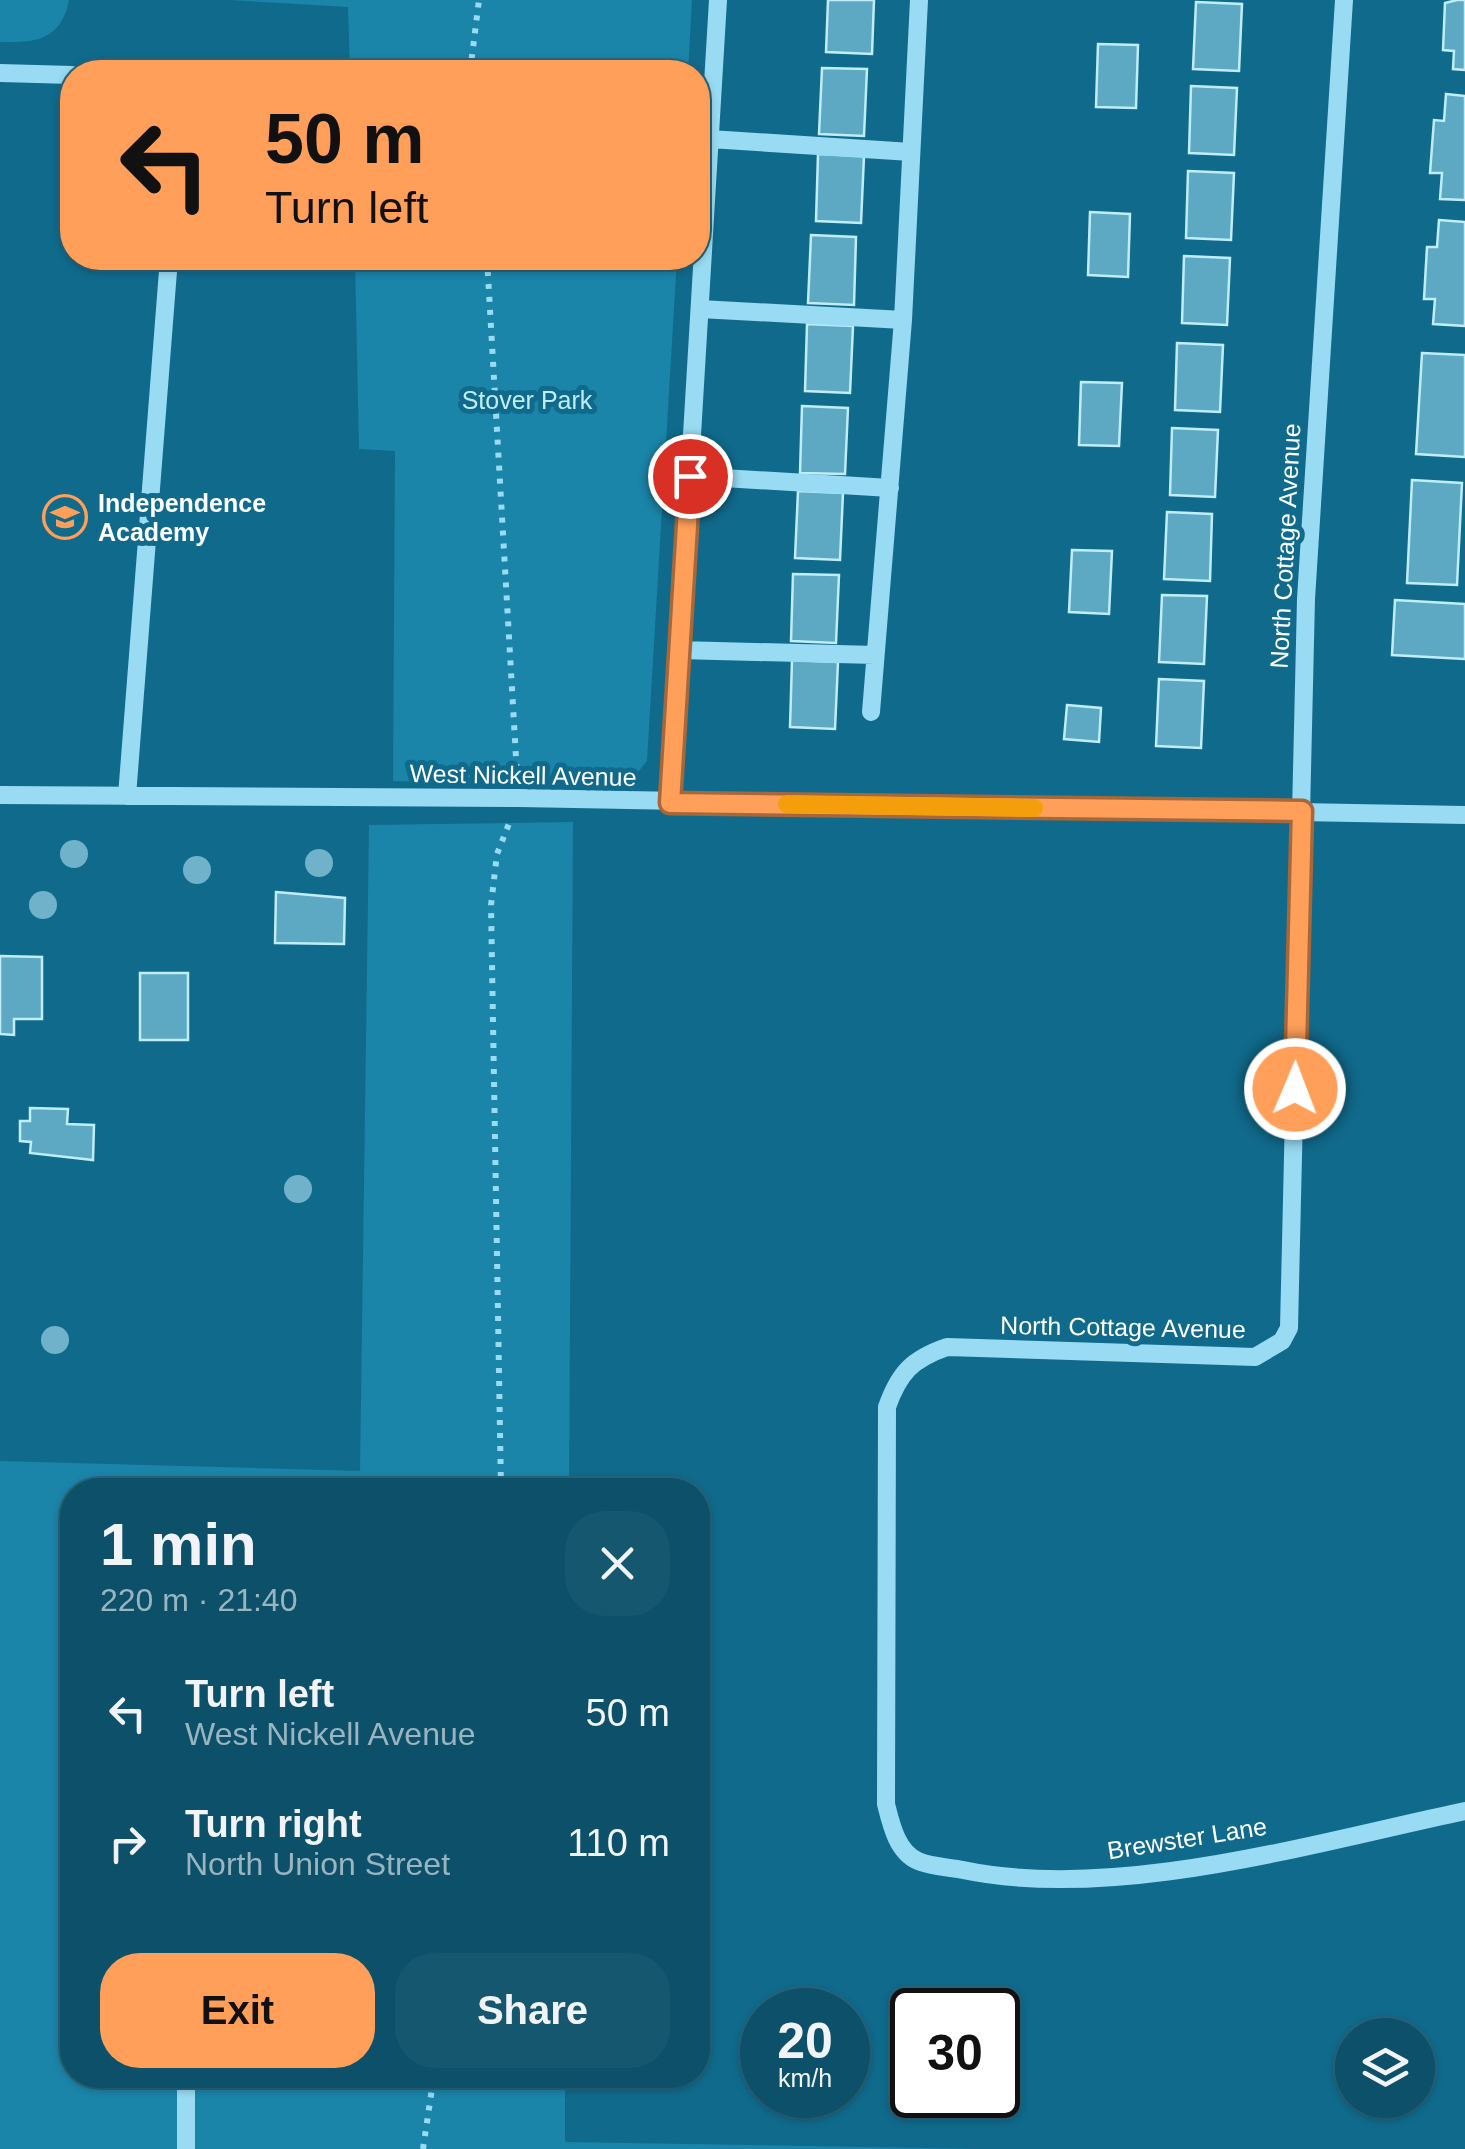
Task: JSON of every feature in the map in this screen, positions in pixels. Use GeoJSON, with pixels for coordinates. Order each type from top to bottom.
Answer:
{"type":"FeatureCollection","features":[{"type":"Feature","properties":{"kind":"street"},"geometry":{"type":"LineString","coordinates":[[718,0],[710,139],[911,152]]}},
{"type":"Feature","properties":{"kind":"street"},"geometry":{"type":"LineString","coordinates":[[871,712],[902,320],[918,0]]}},
{"type":"Feature","properties":{"kind":"street","name":"North Cottage Avenue"},"geometry":{"type":"LineString","coordinates":[[915,1860],[893,1835],[886,1804],[887,1406],[897,1378],[918,1357],[946,1347],[1255,1357],[1282,1341],[1289,1328],[1308,549],[1344,0]]}},
{"type":"Feature","properties":{"kind":"street"},"geometry":{"type":"LineString","coordinates":[[0,73],[60,76]]}},
{"type":"Feature","properties":{"kind":"street"},"geometry":{"type":"LineString","coordinates":[[127,796],[168,270]]}},
{"type":"Feature","properties":{"kind":"street"},"geometry":{"type":"LineString","coordinates":[[670,803],[702,270]]}},
{"type":"Feature","properties":{"kind":"street"},"geometry":{"type":"LineString","coordinates":[[700,310],[902,320]]}},
{"type":"Feature","properties":{"kind":"street"},"geometry":{"type":"LineString","coordinates":[[690,476],[890,488]]}},
{"type":"Feature","properties":{"kind":"street"},"geometry":{"type":"LineString","coordinates":[[679,650],[875,655]]}},
{"type":"Feature","properties":{"kind":"street","name":"West Nickell Avenue"},"geometry":{"type":"LineString","coordinates":[[0,795],[519,798],[1465,815]]}},
{"type":"Feature","properties":{"kind":"street","name":"Brewster Lane"},"geometry":{"type":"LineString","coordinates":[[915,1860],[990,1876],[1065,1880],[1218,1862],[1465,1811]]}},
{"type":"Feature","properties":{"kind":"street"},"geometry":{"type":"LineString","coordinates":[[186,2088],[186,2149]]}},
{"type":"Feature","properties":{"kind":"path"},"geometry":{"type":"LineString","coordinates":[[471,60],[478,0]]}},
{"type":"Feature","properties":{"kind":"path"},"geometry":{"type":"LineString","coordinates":[[488,270],[519,798],[497,854],[491,905],[501,1478]]}},
{"type":"Feature","properties":{"kind":"path"},"geometry":{"type":"LineString","coordinates":[[422,2149],[432,2088]]}},
{"type":"Feature","properties":{"kind":"green space"},"geometry":{"type":"Polygon","coordinates":[[[0,0],[69,0],[60,24],[45,36],[0,42],[0,0]]]}},
{"type":"Feature","properties":{"kind":"green space"},"geometry":{"type":"Polygon","coordinates":[[[230,0],[692,0],[689,60],[350,60],[348,7],[230,0]]]}},
{"type":"Feature","properties":{"kind":"green space","name":"Stover Park"},"geometry":{"type":"Polygon","coordinates":[[[355,270],[676,270],[647,761],[633,778],[605,784],[393,781],[395,451],[359,449],[355,270]]]}},
{"type":"Feature","properties":{"kind":"green space"},"geometry":{"type":"Polygon","coordinates":[[[573,822],[569,1478],[60,1478],[60,2088],[565,2088],[565,2142],[984,2149],[0,2149],[0,1461],[360,1471],[369,825],[573,822]]]}},
{"type":"Feature","properties":{"kind":"building"},"geometry":{"type":"Polygon","coordinates":[[[828,0],[874,0],[872,54],[826,52],[828,0]]]}},
{"type":"Feature","properties":{"kind":"building"},"geometry":{"type":"Polygon","coordinates":[[[1465,0],[1465,70],[1453,69],[1454,51],[1443,50],[1445,3],[1465,0]]]}},
{"type":"Feature","properties":{"kind":"building"},"geometry":{"type":"Polygon","coordinates":[[[1196,2],[1242,4],[1239,71],[1193,69],[1196,2]]]}},
{"type":"Feature","properties":{"kind":"building"},"geometry":{"type":"Polygon","coordinates":[[[1098,44],[1138,45],[1136,108],[1096,107],[1098,44]]]}},
{"type":"Feature","properties":{"kind":"building"},"geometry":{"type":"Polygon","coordinates":[[[822,68],[867,69],[864,136],[819,134],[822,68]]]}},
{"type":"Feature","properties":{"kind":"building"},"geometry":{"type":"Polygon","coordinates":[[[1191,86],[1237,88],[1234,155],[1189,153],[1191,86]]]}},
{"type":"Feature","properties":{"kind":"building"},"geometry":{"type":"Polygon","coordinates":[[[1446,94],[1465,96],[1465,200],[1440,199],[1442,173],[1430,173],[1434,120],[1444,121],[1446,94]]]}},
{"type":"Feature","properties":{"kind":"building"},"geometry":{"type":"Polygon","coordinates":[[[818,154],[864,156],[861,223],[816,221],[818,154]]]}},
{"type":"Feature","properties":{"kind":"building"},"geometry":{"type":"Polygon","coordinates":[[[1188,171],[1234,173],[1231,240],[1186,238],[1188,171]]]}},
{"type":"Feature","properties":{"kind":"building"},"geometry":{"type":"Polygon","coordinates":[[[1090,212],[1130,214],[1128,277],[1088,275],[1090,212]]]}},
{"type":"Feature","properties":{"kind":"building"},"geometry":{"type":"Polygon","coordinates":[[[1439,220],[1465,222],[1465,326],[1433,324],[1435,299],[1424,299],[1427,247],[1437,247],[1439,220]]]}},
{"type":"Feature","properties":{"kind":"building"},"geometry":{"type":"Polygon","coordinates":[[[811,235],[856,237],[854,305],[808,303],[811,235]]]}},
{"type":"Feature","properties":{"kind":"building"},"geometry":{"type":"Polygon","coordinates":[[[1184,256],[1230,258],[1227,325],[1182,323],[1184,256]]]}},
{"type":"Feature","properties":{"kind":"building"},"geometry":{"type":"Polygon","coordinates":[[[807,324],[853,326],[850,393],[805,391],[807,324]]]}},
{"type":"Feature","properties":{"kind":"building"},"geometry":{"type":"Polygon","coordinates":[[[1177,343],[1223,345],[1220,412],[1175,410],[1177,343]]]}},
{"type":"Feature","properties":{"kind":"building"},"geometry":{"type":"Polygon","coordinates":[[[1422,353],[1465,355],[1465,457],[1416,454],[1422,353]]]}},
{"type":"Feature","properties":{"kind":"building"},"geometry":{"type":"Polygon","coordinates":[[[1081,382],[1122,383],[1119,446],[1079,445],[1081,382]]]}},
{"type":"Feature","properties":{"kind":"building"},"geometry":{"type":"Polygon","coordinates":[[[802,406],[848,408],[845,474],[800,473],[802,406]]]}},
{"type":"Feature","properties":{"kind":"building"},"geometry":{"type":"Polygon","coordinates":[[[1172,428],[1218,430],[1215,497],[1170,495],[1172,428]]]}},
{"type":"Feature","properties":{"kind":"building"},"geometry":{"type":"Polygon","coordinates":[[[1412,480],[1462,483],[1457,585],[1407,583],[1412,480]]]}},
{"type":"Feature","properties":{"kind":"building"},"geometry":{"type":"Polygon","coordinates":[[[798,491],[843,493],[840,560],[795,558],[798,491]]]}},
{"type":"Feature","properties":{"kind":"building"},"geometry":{"type":"Polygon","coordinates":[[[1167,512],[1212,514],[1210,581],[1164,579],[1167,512]]]}},
{"type":"Feature","properties":{"kind":"building"},"geometry":{"type":"Polygon","coordinates":[[[1072,550],[1112,551],[1109,614],[1069,612],[1072,550]]]}},
{"type":"Feature","properties":{"kind":"building"},"geometry":{"type":"Polygon","coordinates":[[[793,574],[839,575],[836,643],[791,641],[793,574]]]}},
{"type":"Feature","properties":{"kind":"building"},"geometry":{"type":"Polygon","coordinates":[[[1162,595],[1207,596],[1204,664],[1159,662],[1162,595]]]}},
{"type":"Feature","properties":{"kind":"building"},"geometry":{"type":"Polygon","coordinates":[[[1395,600],[1465,604],[1465,659],[1392,655],[1395,600]]]}},
{"type":"Feature","properties":{"kind":"building"},"geometry":{"type":"Polygon","coordinates":[[[792,660],[838,662],[835,729],[790,727],[792,660]]]}},
{"type":"Feature","properties":{"kind":"building"},"geometry":{"type":"Polygon","coordinates":[[[1159,679],[1204,681],[1201,748],[1156,746],[1159,679]]]}},
{"type":"Feature","properties":{"kind":"building"},"geometry":{"type":"Polygon","coordinates":[[[1067,705],[1101,708],[1099,742],[1064,739],[1067,705]]]}},
{"type":"Feature","properties":{"kind":"building"},"geometry":{"type":"Polygon","coordinates":[[[276,892],[345,898],[344,944],[275,943],[276,892]]]}},
{"type":"Feature","properties":{"kind":"building"},"geometry":{"type":"Polygon","coordinates":[[[0,956],[42,957],[42,1019],[14,1019],[14,1035],[0,1034],[0,956]]]}},
{"type":"Feature","properties":{"kind":"building"},"geometry":{"type":"Polygon","coordinates":[[[140,973],[188,973],[188,1040],[140,1040],[140,973]]]}},
{"type":"Feature","properties":{"kind":"building"},"geometry":{"type":"Polygon","coordinates":[[[30,1108],[68,1109],[67,1124],[94,1125],[93,1160],[30,1153],[31,1142],[20,1141],[20,1121],[30,1121],[30,1108]]]}},
{"type":"Feature","properties":{"kind":"slow traffic"},"geometry":{"type":"LineString","coordinates":[[787,804],[1034,808]]}},
{"type":"Feature","properties":{"kind":"place","name":"Independence Academy"},"geometry":{"type":"Point","coordinates":[65,517]}},
{"type":"Feature","properties":{"kind":"route"},"geometry":{"type":"LineString","coordinates":[[690,476],[670,803],[1302,811],[1295,1089]]}}]}
